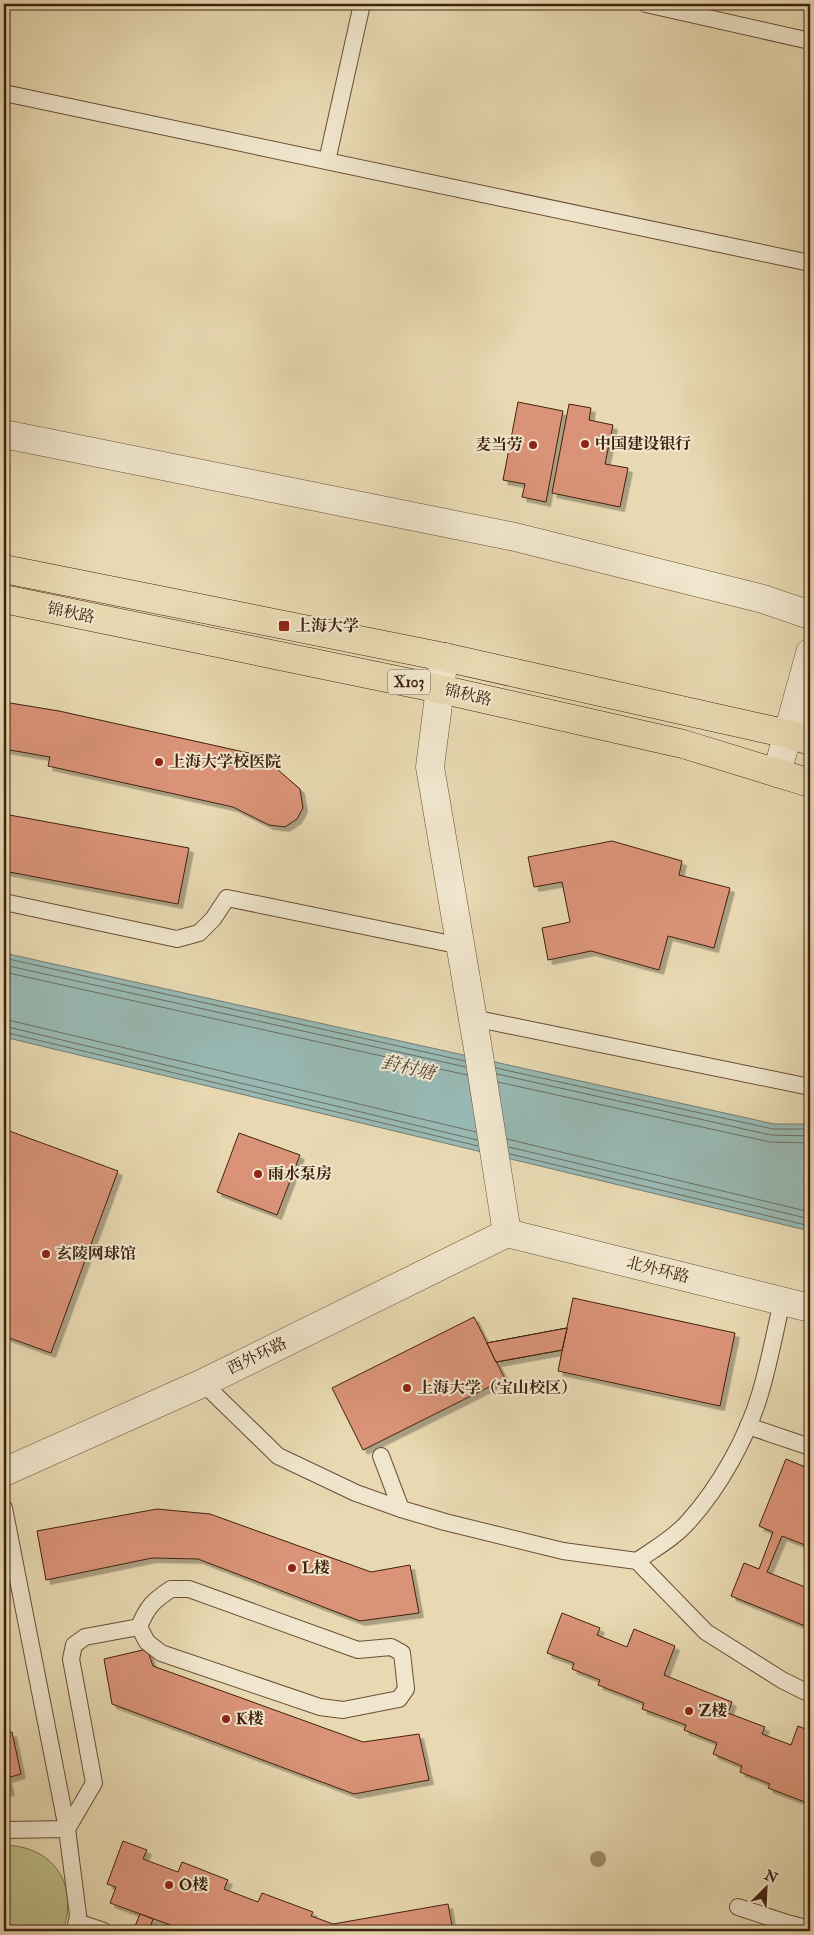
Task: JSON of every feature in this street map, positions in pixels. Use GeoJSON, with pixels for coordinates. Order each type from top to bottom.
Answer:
{"type":"FeatureCollection","features":[{"type":"Feature","properties":{"kind":"main road","name":"锦秋路"},"geometry":{"type":"LineString","coordinates":[[4,569],[444,658],[799,738]]}},
{"type":"Feature","properties":{"kind":"main road","name":"锦秋路"},"geometry":{"type":"LineString","coordinates":[[4,599],[440,688],[683,744],[810,783]]}},
{"type":"Feature","properties":{"kind":"street"},"geometry":{"type":"LineString","coordinates":[[4,434],[515,537],[763,598],[810,615]]}},
{"type":"Feature","properties":{"kind":"street"},"geometry":{"type":"LineString","coordinates":[[777,773],[799,738],[810,653]]}},
{"type":"Feature","properties":{"kind":"street"},"geometry":{"type":"LineString","coordinates":[[444,658],[430,767],[473,1018],[507,1233]]}},
{"type":"Feature","properties":{"kind":"street","name":"北外环路"},"geometry":{"type":"LineString","coordinates":[[507,1233],[810,1308]]}},
{"type":"Feature","properties":{"kind":"street","name":"西外环路"},"geometry":{"type":"LineString","coordinates":[[4,1472],[203,1383],[507,1233]]}},
{"type":"Feature","properties":{"kind":"lane"},"geometry":{"type":"LineString","coordinates":[[327,161],[362,4]]}},
{"type":"Feature","properties":{"kind":"lane"},"geometry":{"type":"LineString","coordinates":[[646,4],[810,41]]}},
{"type":"Feature","properties":{"kind":"lane"},"geometry":{"type":"LineString","coordinates":[[4,93],[810,264]]}},
{"type":"Feature","properties":{"kind":"lane"},"geometry":{"type":"LineString","coordinates":[[4,902],[177,939],[199,933],[213,918],[227,898],[461,946]]}},
{"type":"Feature","properties":{"kind":"lane"},"geometry":{"type":"LineString","coordinates":[[473,1018],[810,1087]]}},
{"type":"Feature","properties":{"kind":"lane"},"geometry":{"type":"LineString","coordinates":[[637,1561],[667,1541],[687,1523],[711,1494],[748,1426],[760,1394],[782,1301]]}},
{"type":"Feature","properties":{"kind":"lane"},"geometry":{"type":"LineString","coordinates":[[203,1383],[278,1456],[356,1493],[445,1522],[563,1551],[637,1561],[706,1632],[782,1680],[810,1694]]}},
{"type":"Feature","properties":{"kind":"lane"},"geometry":{"type":"LineString","coordinates":[[748,1426],[810,1447]]}},
{"type":"Feature","properties":{"kind":"lane"},"geometry":{"type":"LineString","coordinates":[[381,1456],[401,1509]]}},
{"type":"Feature","properties":{"kind":"lane"},"geometry":{"type":"LineString","coordinates":[[4,1508],[68,1829],[78,1915],[76,1926],[104,1931]]}},
{"type":"Feature","properties":{"kind":"lane"},"geometry":{"type":"LineString","coordinates":[[171,1589],[189,1589],[358,1650],[391,1647],[402,1654],[406,1689],[399,1699],[343,1710],[320,1707],[162,1652],[147,1642],[139,1628],[145,1611],[156,1599],[171,1589]]}},
{"type":"Feature","properties":{"kind":"lane"},"geometry":{"type":"LineString","coordinates":[[68,1829],[94,1783],[70,1659],[74,1645],[85,1636],[139,1628]]}},
{"type":"Feature","properties":{"kind":"lane"},"geometry":{"type":"LineString","coordinates":[[4,1830],[68,1829]]}},
{"type":"Feature","properties":{"kind":"lane"},"geometry":{"type":"LineString","coordinates":[[738,1906],[787,1924],[810,1929]]}},
{"type":"Feature","properties":{"kind":"green space"},"geometry":{"type":"Polygon","coordinates":[[[4,1845],[22,1847],[37,1852],[58,1871],[65,1884],[68,1898],[63,1931],[4,1931],[4,1845]]]}},
{"type":"Feature","properties":{"kind":"water","name":"葑村塘"},"geometry":{"type":"Polygon","coordinates":[[[4,953],[774,1124],[810,1124],[810,1231],[4,1037],[4,953]]]}},
{"type":"Feature","properties":{"kind":"building","name":"麦当劳"},"geometry":{"type":"Polygon","coordinates":[[[518,402],[563,411],[546,502],[522,497],[525,484],[503,480],[518,402]]]}},
{"type":"Feature","properties":{"kind":"building","name":"中国建设银行"},"geometry":{"type":"Polygon","coordinates":[[[569,404],[591,408],[589,420],[613,425],[605,464],[628,468],[620,507],[552,493],[569,404]]]}},
{"type":"Feature","properties":{"kind":"building","name":"上海大学校医院"},"geometry":{"type":"Polygon","coordinates":[[[4,702],[59,711],[262,756],[300,789],[303,808],[297,819],[285,827],[269,825],[233,807],[48,766],[50,757],[4,749],[4,702]]]}},
{"type":"Feature","properties":{"kind":"building"},"geometry":{"type":"Polygon","coordinates":[[[4,814],[189,848],[178,904],[4,871],[4,814]]]}},
{"type":"Feature","properties":{"kind":"building"},"geometry":{"type":"Polygon","coordinates":[[[612,841],[682,861],[679,875],[730,888],[714,948],[668,936],[659,970],[591,951],[548,960],[542,928],[570,922],[562,882],[534,887],[528,857],[612,841]]]}},
{"type":"Feature","properties":{"kind":"building","name":"玄陵网球馆"},"geometry":{"type":"Polygon","coordinates":[[[4,1129],[118,1171],[51,1353],[4,1336],[4,1129]]]}},
{"type":"Feature","properties":{"kind":"building","name":"雨水泵房"},"geometry":{"type":"Polygon","coordinates":[[[239,1133],[300,1155],[277,1215],[217,1192],[239,1133]]]}},
{"type":"Feature","properties":{"kind":"building"},"geometry":{"type":"Polygon","coordinates":[[[573,1298],[735,1333],[720,1406],[558,1371],[573,1298]]]}},
{"type":"Feature","properties":{"kind":"building"},"geometry":{"type":"Polygon","coordinates":[[[474,1317],[505,1379],[363,1450],[332,1388],[474,1317]]]}},
{"type":"Feature","properties":{"kind":"building"},"geometry":{"type":"Polygon","coordinates":[[[567,1328],[562,1350],[496,1362],[487,1343],[567,1328]]]}},
{"type":"Feature","properties":{"kind":"building"},"geometry":{"type":"Polygon","coordinates":[[[567,1328],[562,1350],[496,1362],[487,1343],[567,1328]]]}},
{"type":"Feature","properties":{"kind":"building"},"geometry":{"type":"Polygon","coordinates":[[[567,1328],[562,1350],[496,1362],[487,1343],[567,1328]]]}},
{"type":"Feature","properties":{"kind":"building"},"geometry":{"type":"Polygon","coordinates":[[[786,1459],[810,1469],[810,1547],[782,1536],[767,1572],[810,1589],[810,1628],[731,1596],[744,1563],[759,1569],[773,1532],[759,1526],[786,1459]]]}},
{"type":"Feature","properties":{"kind":"building","name":"L楼"},"geometry":{"type":"Polygon","coordinates":[[[157,1509],[210,1514],[371,1572],[410,1565],[419,1613],[360,1621],[198,1559],[152,1558],[46,1580],[37,1531],[157,1509]]]}},
{"type":"Feature","properties":{"kind":"building","name":"Z楼"},"geometry":{"type":"Polygon","coordinates":[[[562,1613],[600,1628],[597,1635],[627,1647],[634,1629],[675,1646],[664,1675],[732,1702],[728,1713],[765,1727],[762,1734],[791,1745],[798,1726],[810,1731],[810,1804],[768,1788],[770,1784],[740,1772],[742,1766],[713,1754],[717,1743],[684,1730],[686,1725],[642,1709],[644,1703],[598,1685],[600,1680],[572,1669],[574,1663],[547,1653],[562,1613]]]}},
{"type":"Feature","properties":{"kind":"building","name":"K楼"},"geometry":{"type":"Polygon","coordinates":[[[147,1649],[153,1666],[363,1742],[419,1734],[429,1780],[354,1794],[112,1704],[104,1659],[147,1649]]]}},
{"type":"Feature","properties":{"kind":"building"},"geometry":{"type":"Polygon","coordinates":[[[12,1732],[21,1774],[7,1778],[10,1791],[4,1792],[4,1734],[12,1732]]]}},
{"type":"Feature","properties":{"kind":"building","name":"O楼"},"geometry":{"type":"Polygon","coordinates":[[[123,1841],[147,1850],[143,1859],[178,1872],[182,1862],[228,1880],[224,1889],[258,1902],[262,1893],[313,1912],[311,1916],[333,1924],[448,1904],[453,1931],[187,1931],[110,1903],[116,1887],[107,1884],[123,1841]]]}},
{"type":"Feature","properties":{"kind":"building"},"geometry":{"type":"Polygon","coordinates":[[[140,1914],[153,1919],[149,1931],[133,1931],[140,1914]]]}},
{"type":"Feature","properties":{"kind":"place","name":"中国建设银行"},"geometry":{"type":"Point","coordinates":[585,444]}},
{"type":"Feature","properties":{"kind":"place","name":"麦当劳"},"geometry":{"type":"Point","coordinates":[533,445]}},
{"type":"Feature","properties":{"kind":"place","name":"上海大学"},"geometry":{"type":"Point","coordinates":[284,626]}},
{"type":"Feature","properties":{"kind":"place","name":"上海大学校医院"},"geometry":{"type":"Point","coordinates":[159,762]}},
{"type":"Feature","properties":{"kind":"place","name":"雨水泵房"},"geometry":{"type":"Point","coordinates":[258,1174]}},
{"type":"Feature","properties":{"kind":"place","name":"玄陵网球馆"},"geometry":{"type":"Point","coordinates":[46,1254]}},
{"type":"Feature","properties":{"kind":"place","name":"上海大学（宝山校区）"},"geometry":{"type":"Point","coordinates":[407,1388]}},
{"type":"Feature","properties":{"kind":"place","name":"L楼"},"geometry":{"type":"Point","coordinates":[292,1568]}},
{"type":"Feature","properties":{"kind":"place","name":"Z楼"},"geometry":{"type":"Point","coordinates":[689,1711]}},
{"type":"Feature","properties":{"kind":"place","name":"K楼"},"geometry":{"type":"Point","coordinates":[226,1719]}},
{"type":"Feature","properties":{"kind":"place","name":"O楼"},"geometry":{"type":"Point","coordinates":[169,1885]}}]}
